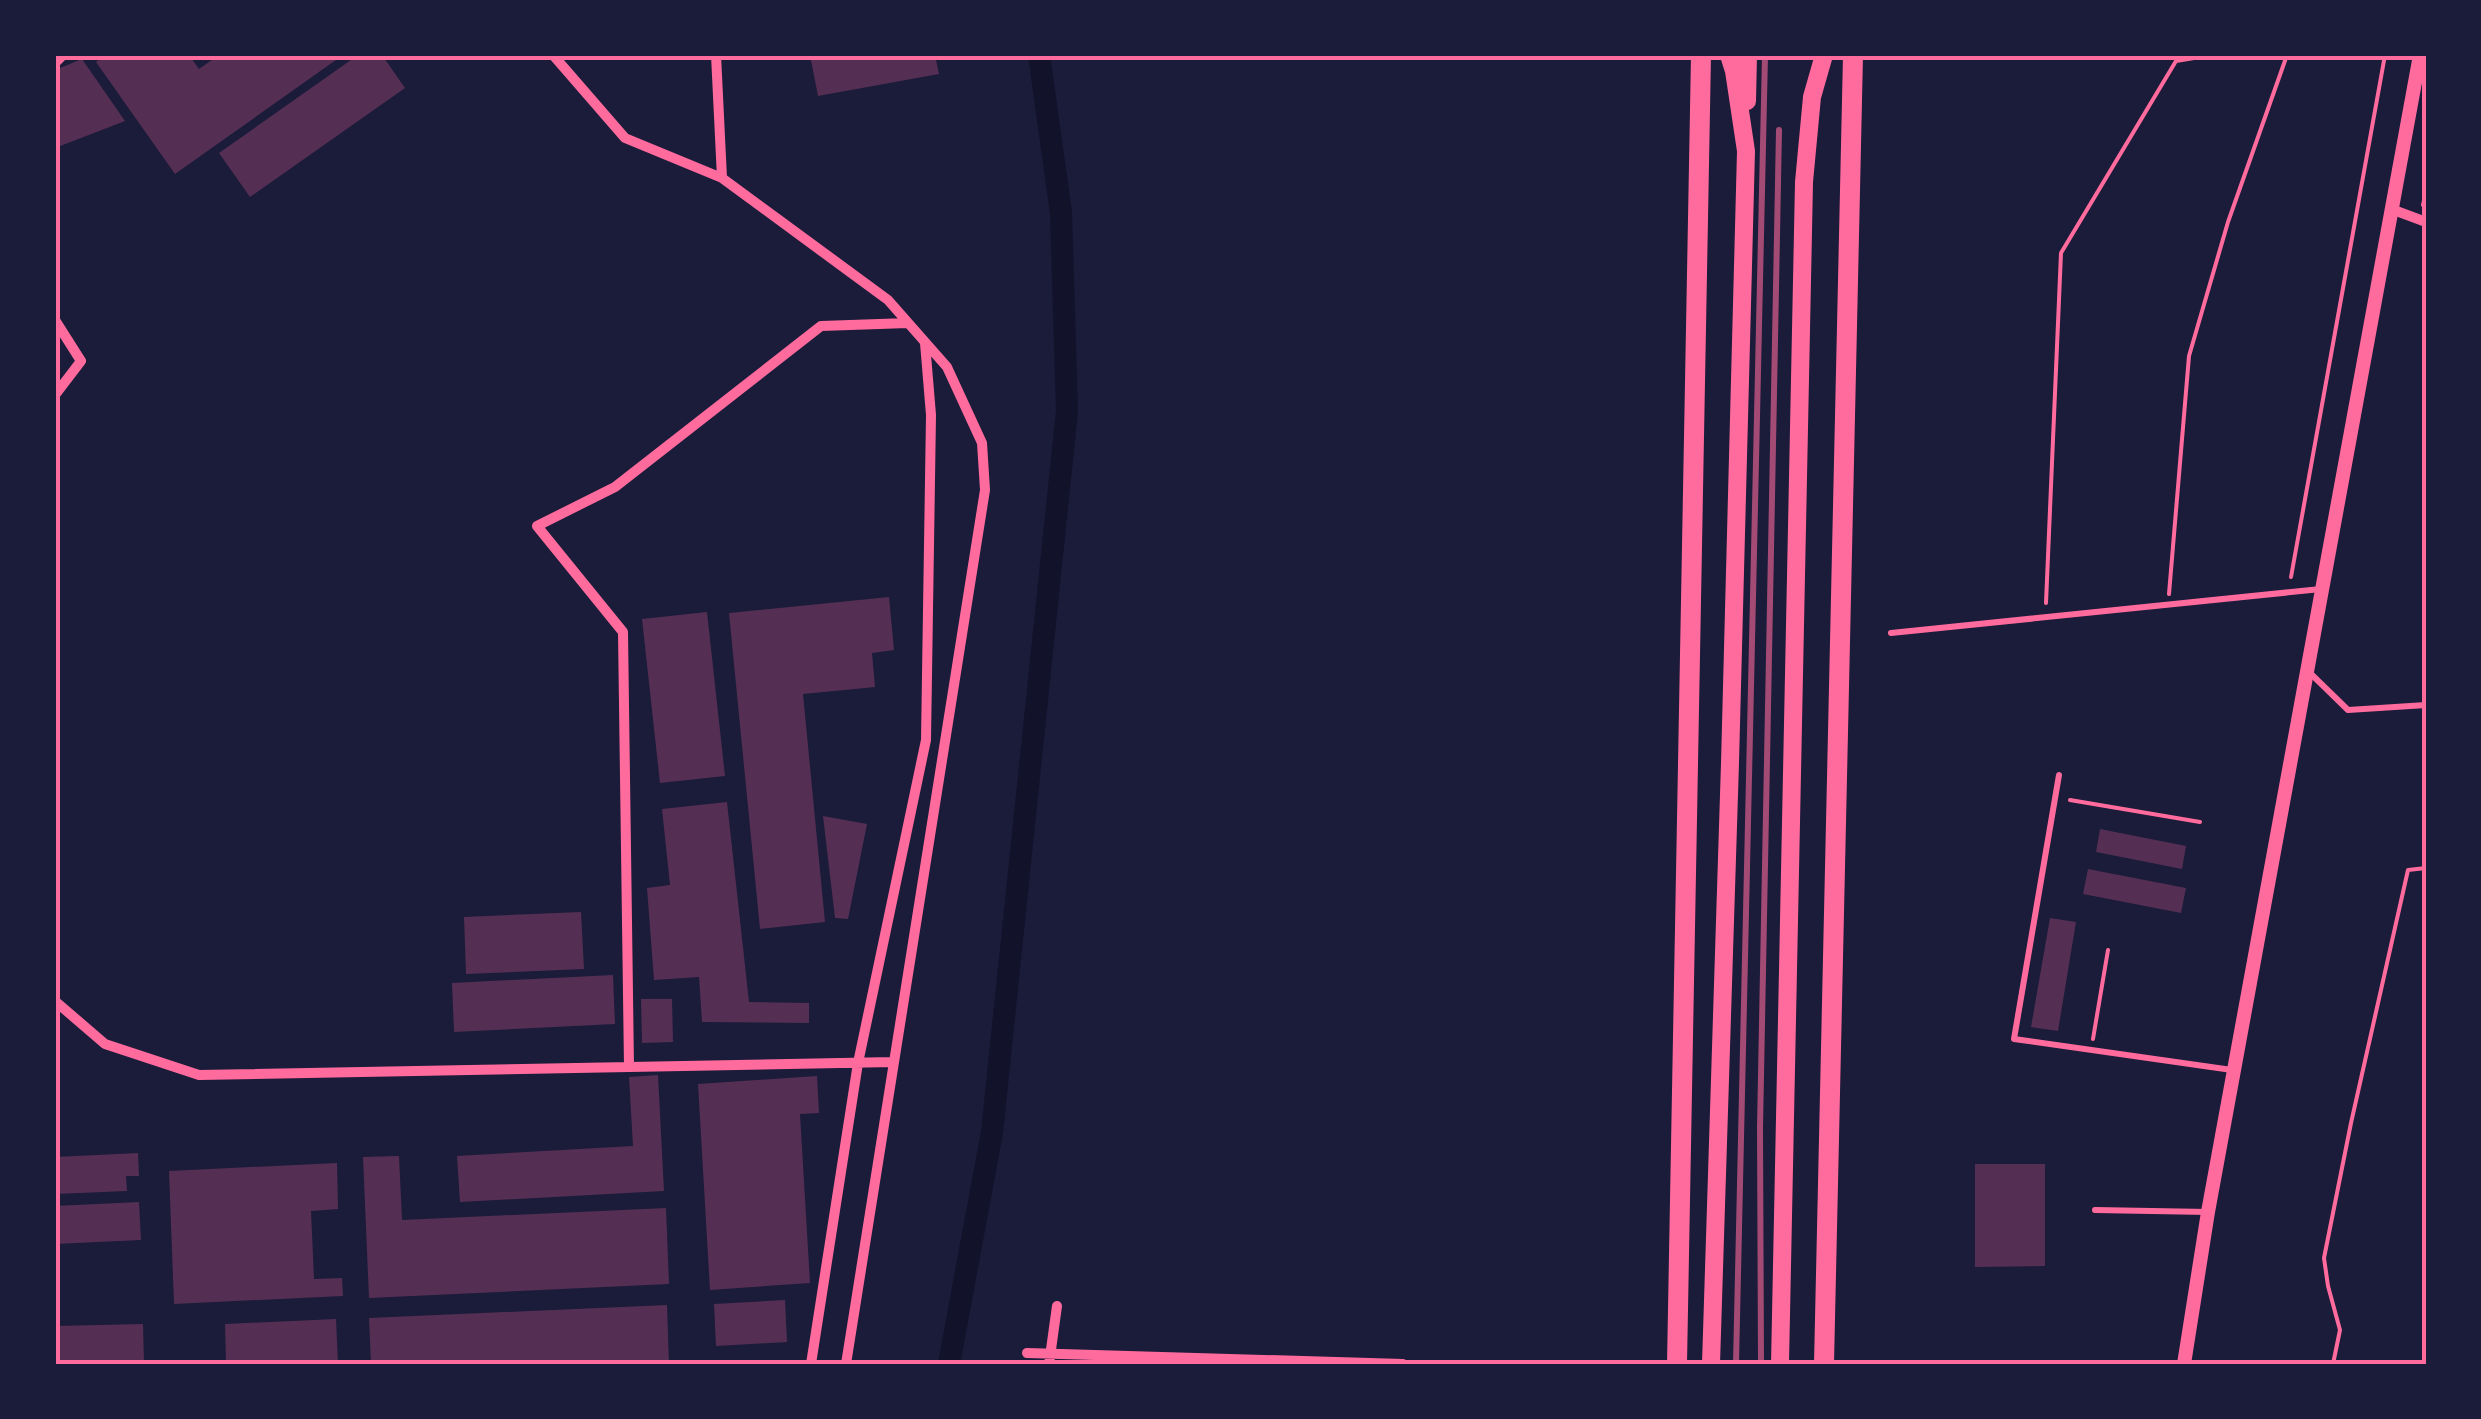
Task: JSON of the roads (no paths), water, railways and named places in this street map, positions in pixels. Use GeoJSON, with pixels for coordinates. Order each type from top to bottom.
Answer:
{"type":"FeatureCollection","features":[{"type":"Feature","properties":{"kind":"highway"},"geometry":{"type":"LineString","coordinates":[[1677,1364],[1701,55]]}},
{"type":"Feature","properties":{"kind":"highway"},"geometry":{"type":"LineString","coordinates":[[1824,1364],[1853,55]]}},
{"type":"Feature","properties":{"kind":"main road"},"geometry":{"type":"LineString","coordinates":[[1729,55],[1746,151]]}},
{"type":"Feature","properties":{"kind":"main road"},"geometry":{"type":"LineString","coordinates":[[1711,1364],[1748,55]]}},
{"type":"Feature","properties":{"kind":"main road"},"geometry":{"type":"LineString","coordinates":[[1780,1364],[1804,182],[1812,97],[1824,55]]}},
{"type":"Feature","properties":{"kind":"street"},"geometry":{"type":"LineString","coordinates":[[55,63],[62,55]]}},
{"type":"Feature","properties":{"kind":"street"},"geometry":{"type":"LineString","coordinates":[[553,55],[625,138],[722,178],[888,300],[947,367],[982,443],[985,490],[846,1364]]}},
{"type":"Feature","properties":{"kind":"street"},"geometry":{"type":"LineString","coordinates":[[716,55],[722,178]]}},
{"type":"Feature","properties":{"kind":"street"},"geometry":{"type":"LineString","coordinates":[[2184,1364],[2208,1212],[2420,55]]}},
{"type":"Feature","properties":{"kind":"street"},"geometry":{"type":"LineString","coordinates":[[2392,209],[2426,222]]}},
{"type":"Feature","properties":{"kind":"street"},"geometry":{"type":"LineString","coordinates":[[55,320],[81,361],[55,395]]}},
{"type":"Feature","properties":{"kind":"street"},"geometry":{"type":"LineString","coordinates":[[629,1067],[624,632],[536,526],[614,487],[821,326],[908,322]]}},
{"type":"Feature","properties":{"kind":"street"},"geometry":{"type":"LineString","coordinates":[[811,1364],[858,1062],[926,740],[931,414],[925,342]]}},
{"type":"Feature","properties":{"kind":"street"},"geometry":{"type":"LineString","coordinates":[[55,1001],[105,1044],[198,1075],[893,1062]]}},
{"type":"Feature","properties":{"kind":"street"},"geometry":{"type":"LineString","coordinates":[[1049,1359],[1057,1306]]}},
{"type":"Feature","properties":{"kind":"street"},"geometry":{"type":"LineString","coordinates":[[1027,1353],[1049,1359],[1403,1364]]}},
{"type":"Feature","properties":{"kind":"lane"},"geometry":{"type":"LineString","coordinates":[[1891,633],[2321,589]]}},
{"type":"Feature","properties":{"kind":"lane"},"geometry":{"type":"LineString","coordinates":[[2306,669],[2348,710],[2426,704]]}},
{"type":"Feature","properties":{"kind":"lane"},"geometry":{"type":"LineString","coordinates":[[2059,775],[2014,1040],[2234,1070]]}},
{"type":"Feature","properties":{"kind":"lane"},"geometry":{"type":"LineString","coordinates":[[2095,1210],[2208,1212]]}},
{"type":"Feature","properties":{"kind":"waterway"},"geometry":{"type":"LineString","coordinates":[[949,1364],[992,1132],[1067,411],[1061,213],[1039,55]]}},
{"type":"Feature","properties":{"kind":"railway"},"geometry":{"type":"LineString","coordinates":[[1736,1364],[1765,55]]}},
{"type":"Feature","properties":{"kind":"railway"},"geometry":{"type":"LineString","coordinates":[[1761,1364],[1760,1128],[1779,130]]}}]}
